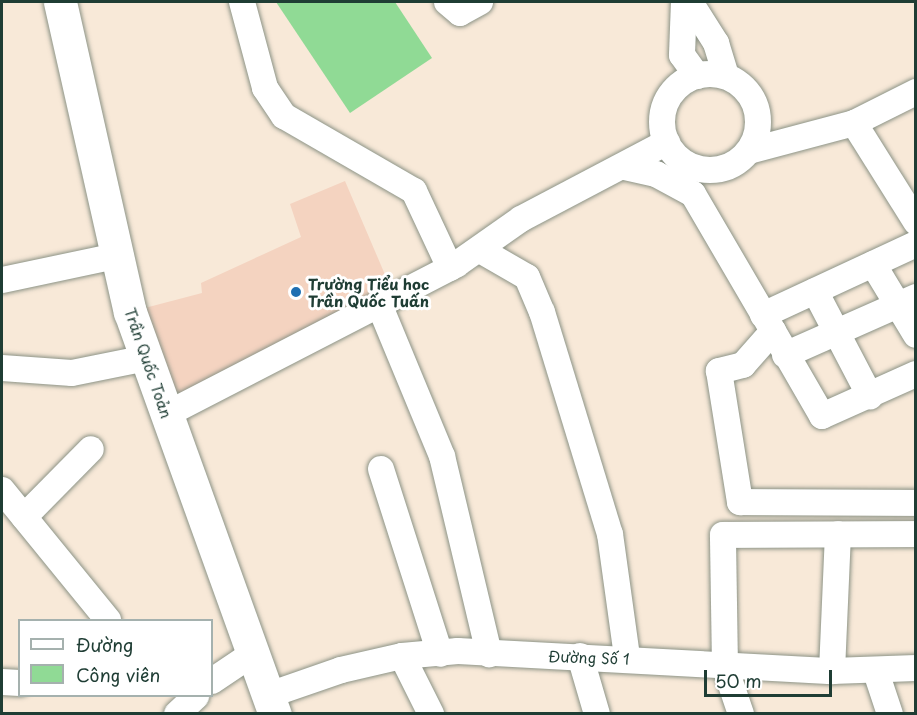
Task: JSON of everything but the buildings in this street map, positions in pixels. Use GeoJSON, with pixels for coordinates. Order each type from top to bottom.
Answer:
{"type":"FeatureCollection","features":[{"type":"Feature","properties":{"kind":"main road","name":"Trần Quốc Toản"},"geometry":{"type":"LineString","coordinates":[[60,2],[116,256],[147,358],[252,654],[272,704]]}},
{"type":"Feature","properties":{"kind":"street"},"geometry":{"type":"LineString","coordinates":[[242,2],[265,88],[284,116],[414,191],[450,267]]}},
{"type":"Feature","properties":{"kind":"street"},"geometry":{"type":"LineString","coordinates":[[447,2],[460,13],[480,2]]}},
{"type":"Feature","properties":{"kind":"street"},"geometry":{"type":"LineString","coordinates":[[684,2],[682,55],[697,76]]}},
{"type":"Feature","properties":{"kind":"street"},"geometry":{"type":"LineString","coordinates":[[690,2],[716,43],[726,76],[749,94],[756,108],[757,130],[748,151]]}},
{"type":"Feature","properties":{"kind":"street"},"geometry":{"type":"LineString","coordinates":[[726,76],[697,76],[671,95],[664,110],[666,142],[689,165],[705,170],[722,169],[748,151],[854,123],[915,92]]}},
{"type":"Feature","properties":{"kind":"street"},"geometry":{"type":"LineString","coordinates":[[854,123],[915,222]]}},
{"type":"Feature","properties":{"kind":"street"},"geometry":{"type":"LineString","coordinates":[[167,414],[450,267],[480,250],[521,219],[625,167],[666,142]]}},
{"type":"Feature","properties":{"kind":"street"},"geometry":{"type":"LineString","coordinates":[[625,167],[656,174],[693,194],[822,416],[915,374]]}},
{"type":"Feature","properties":{"kind":"street"},"geometry":{"type":"LineString","coordinates":[[915,244],[815,291],[768,323],[743,365],[719,371],[740,502],[915,503]]}},
{"type":"Feature","properties":{"kind":"street"},"geometry":{"type":"LineString","coordinates":[[480,250],[527,277],[542,312],[610,534],[627,657]]}},
{"type":"Feature","properties":{"kind":"street"},"geometry":{"type":"LineString","coordinates":[[2,280],[116,256]]}},
{"type":"Feature","properties":{"kind":"street"},"geometry":{"type":"LineString","coordinates":[[873,264],[907,301],[915,335]]}},
{"type":"Feature","properties":{"kind":"street"},"geometry":{"type":"LineString","coordinates":[[815,291],[870,396]]}},
{"type":"Feature","properties":{"kind":"street"},"geometry":{"type":"LineString","coordinates":[[785,354],[907,301]]}},
{"type":"Feature","properties":{"kind":"street"},"geometry":{"type":"LineString","coordinates":[[379,304],[442,456],[489,654]]}},
{"type":"Feature","properties":{"kind":"street"},"geometry":{"type":"LineString","coordinates":[[2,368],[72,374],[147,358]]}},
{"type":"Feature","properties":{"kind":"street"},"geometry":{"type":"LineString","coordinates":[[24,517],[91,449]]}},
{"type":"Feature","properties":{"kind":"street"},"geometry":{"type":"LineString","coordinates":[[381,470],[440,654]]}},
{"type":"Feature","properties":{"kind":"street"},"geometry":{"type":"LineString","coordinates":[[2,490],[106,619]]}},
{"type":"Feature","properties":{"kind":"street"},"geometry":{"type":"LineString","coordinates":[[832,671],[838,534]]}},
{"type":"Feature","properties":{"kind":"street"},"geometry":{"type":"LineString","coordinates":[[741,714],[725,667],[723,535],[915,534]]}},
{"type":"Feature","properties":{"kind":"street"},"geometry":{"type":"LineString","coordinates":[[213,680],[252,654]]}},
{"type":"Feature","properties":{"kind":"street","name":"Đường Số 1"},"geometry":{"type":"LineString","coordinates":[[272,704],[402,656],[489,654],[627,657],[725,667],[832,671],[876,672],[915,668]]}},
{"type":"Feature","properties":{"kind":"street"},"geometry":{"type":"LineString","coordinates":[[402,656],[431,714]]}},
{"type":"Feature","properties":{"kind":"street"},"geometry":{"type":"LineString","coordinates":[[580,656],[597,714]]}},
{"type":"Feature","properties":{"kind":"street"},"geometry":{"type":"LineString","coordinates":[[876,672],[890,714]]}},
{"type":"Feature","properties":{"kind":"shaded area","name":"Trường Tiểu học Trần Quốc Tuấn"},"geometry":{"type":"Polygon","coordinates":[[[345,181],[392,291],[175,404],[141,309],[202,293],[201,283],[301,237],[290,204],[345,181]]]}},
{"type":"Feature","properties":{"kind":"green space"},"geometry":{"type":"Polygon","coordinates":[[[276,2],[395,2],[432,58],[350,113],[276,2]]]}},
{"type":"Feature","properties":{"kind":"place","name":"Trường Tiểu học Trần Quốc Tuấn"},"geometry":{"type":"Point","coordinates":[296,292]}}]}
